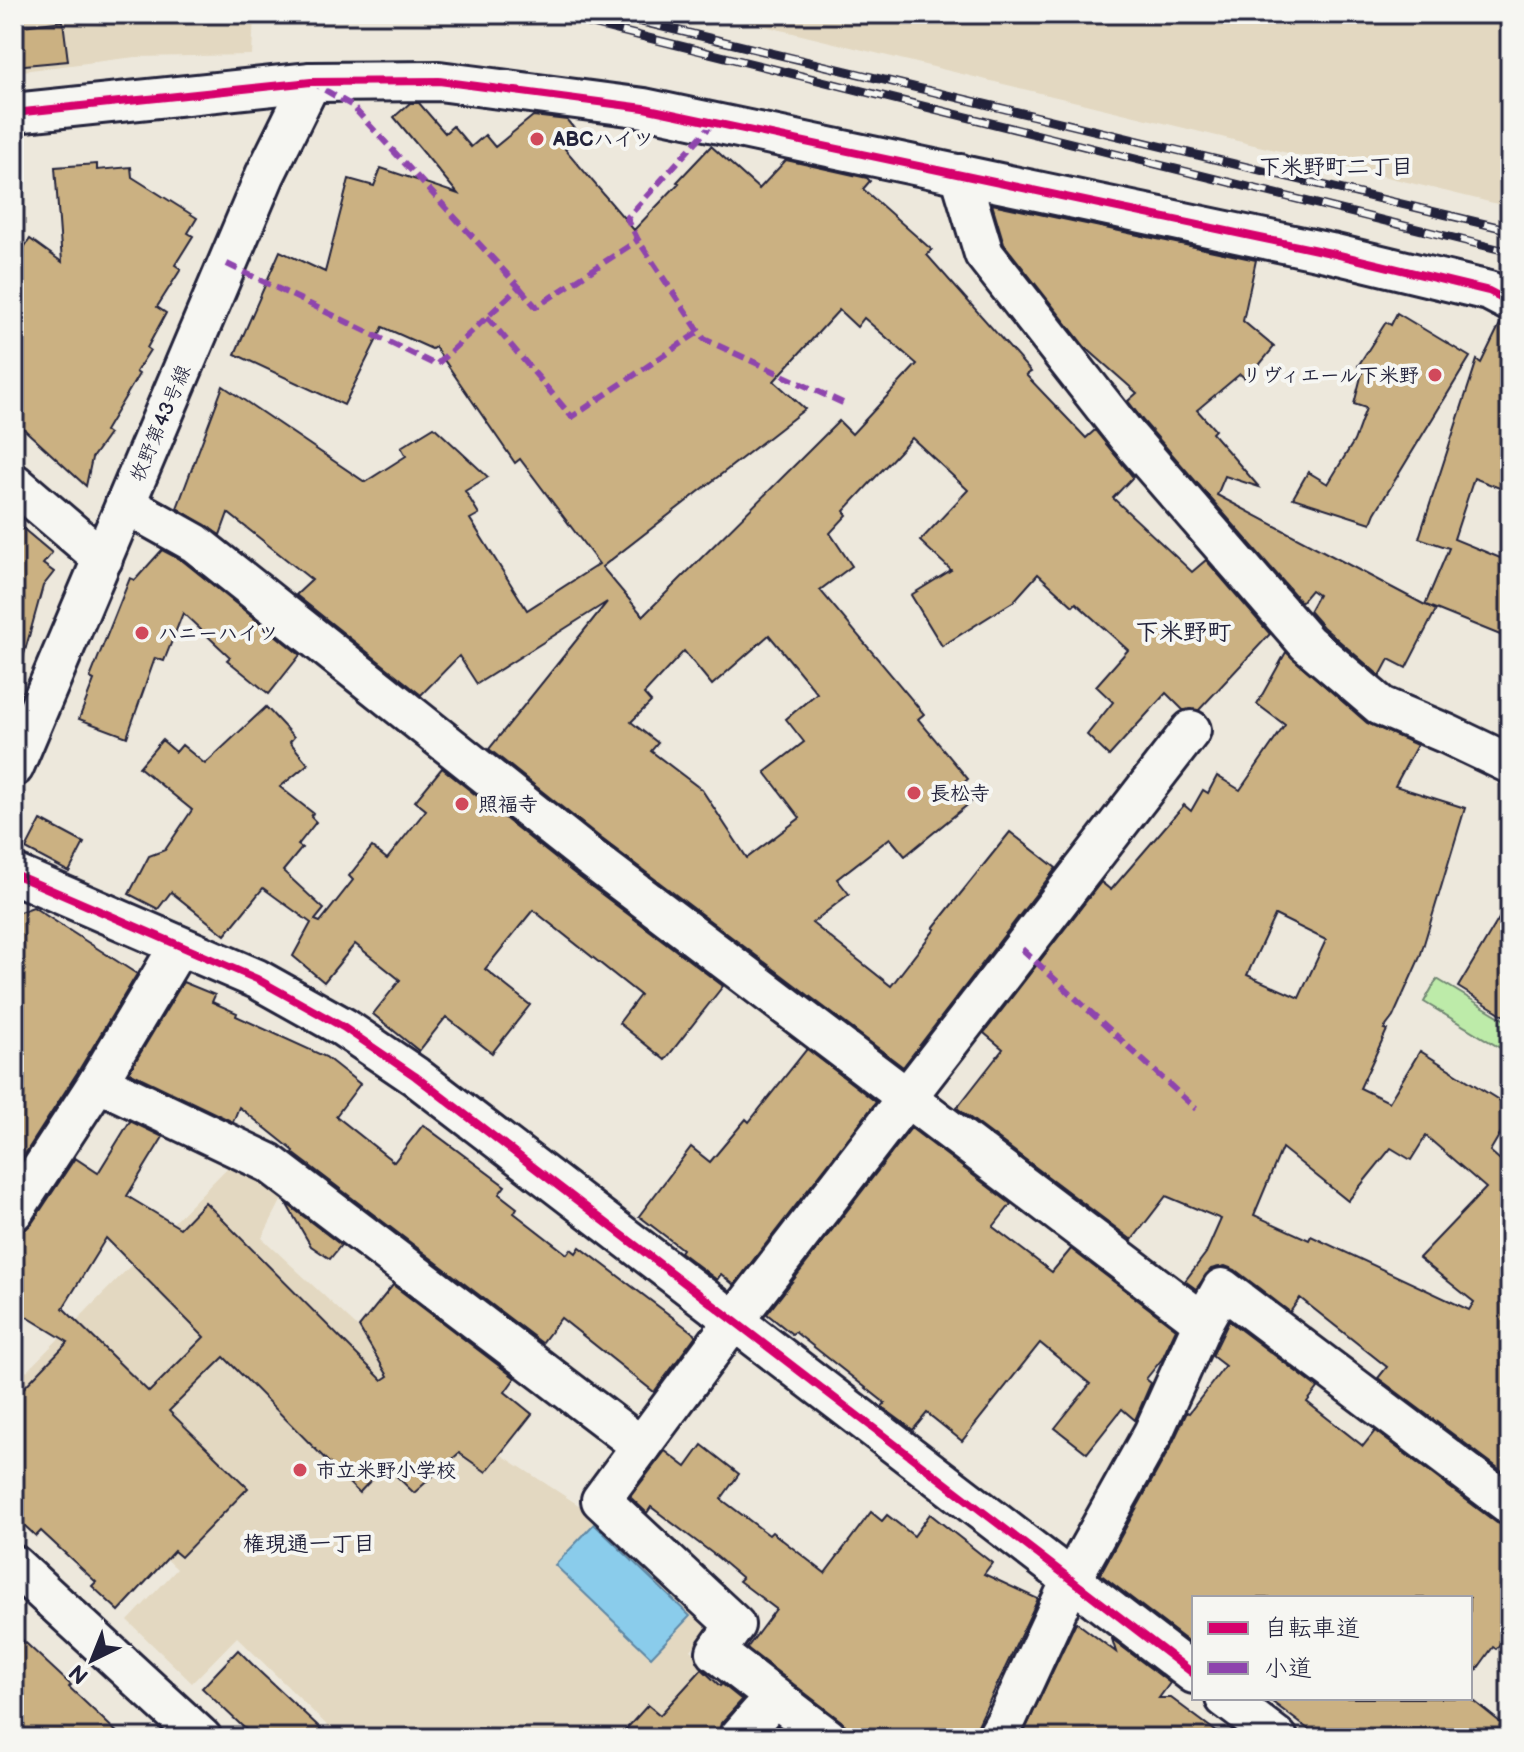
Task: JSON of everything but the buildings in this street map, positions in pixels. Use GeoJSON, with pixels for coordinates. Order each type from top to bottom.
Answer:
{"type":"FeatureCollection","features":[{"type":"Feature","properties":{"kind":"street"},"geometry":{"type":"LineString","coordinates":[[14,113],[311,82],[439,81],[644,108],[1331,253],[1489,291],[1510,302]]}},
{"type":"Feature","properties":{"kind":"street","name":"牧野第43号線"},"geometry":{"type":"LineString","coordinates":[[18,742],[103,559],[265,175],[311,82]]}},
{"type":"Feature","properties":{"kind":"street"},"geometry":{"type":"LineString","coordinates":[[960,174],[984,254],[1127,436],[1307,643],[1381,706],[1510,764]]}},
{"type":"Feature","properties":{"kind":"street"},"geometry":{"type":"LineString","coordinates":[[14,483],[103,559]]}},
{"type":"Feature","properties":{"kind":"street"},"geometry":{"type":"LineString","coordinates":[[125,504],[195,543],[588,856],[1203,1322]]}},
{"type":"Feature","properties":{"kind":"street"},"geometry":{"type":"LineString","coordinates":[[828,1738],[716,1652],[735,1625],[601,1500],[733,1322],[1191,730]]}},
{"type":"Feature","properties":{"kind":"street"},"geometry":{"type":"LineString","coordinates":[[14,874],[257,979],[379,1051],[440,1094],[1192,1672]]}},
{"type":"Feature","properties":{"kind":"street"},"geometry":{"type":"LineString","coordinates":[[14,1211],[98,1082],[179,946]]}},
{"type":"Feature","properties":{"kind":"street"},"geometry":{"type":"LineString","coordinates":[[98,1082],[269,1163],[641,1446]]}},
{"type":"Feature","properties":{"kind":"street"},"geometry":{"type":"LineString","coordinates":[[996,1738],[1071,1580],[1153,1433],[1203,1322],[1222,1288],[1510,1505]]}},
{"type":"Feature","properties":{"kind":"street"},"geometry":{"type":"LineString","coordinates":[[14,1565],[202,1738]]}},
{"type":"Feature","properties":{"kind":"street"},"geometry":{"type":"LineString","coordinates":[[738,1738],[774,1697]]}},
{"type":"Feature","properties":{"kind":"street"},"geometry":{"type":"LineString","coordinates":[[1228,1700],[1278,1738]]}},
{"type":"Feature","properties":{"kind":"shaded area"},"geometry":{"type":"Polygon","coordinates":[[[14,14],[254,14],[252,55],[135,57],[14,72],[14,14]]]}},
{"type":"Feature","properties":{"kind":"shaded area"},"geometry":{"type":"Polygon","coordinates":[[[715,14],[1510,14],[1510,207],[715,14]]]}},
{"type":"Feature","properties":{"kind":"shaded area","name":"市立米野小学校"},"geometry":{"type":"Polygon","coordinates":[[[234,1161],[285,1193],[262,1238],[480,1441],[580,1506],[585,1499],[712,1625],[691,1650],[754,1697],[718,1738],[340,1738],[237,1637],[192,1683],[128,1621],[177,1569],[14,1412],[14,1384],[234,1161]]]}},
{"type":"Feature","properties":{"kind":"green space"},"geometry":{"type":"Polygon","coordinates":[[[1437,979],[1510,1023],[1510,1054],[1424,1002],[1437,979]]]}},
{"type":"Feature","properties":{"kind":"water"},"geometry":{"type":"Polygon","coordinates":[[[594,1524],[690,1616],[651,1657],[555,1565],[594,1524]]]}},
{"type":"Feature","properties":{"kind":"railway"},"geometry":{"type":"LineString","coordinates":[[552,14],[1510,252]]}},
{"type":"Feature","properties":{"kind":"railway"},"geometry":{"type":"LineString","coordinates":[[609,14],[1510,230]]}},
{"type":"Feature","properties":{"kind":"marked path"},"geometry":{"type":"LineString","coordinates":[[227,264],[436,365],[519,287],[351,105],[318,86]]}},
{"type":"Feature","properties":{"kind":"marked path"},"geometry":{"type":"LineString","coordinates":[[714,122],[627,218],[638,240],[704,339],[845,404]]}},
{"type":"Feature","properties":{"kind":"marked path"},"geometry":{"type":"LineString","coordinates":[[519,287],[536,307],[638,240]]}},
{"type":"Feature","properties":{"kind":"marked path"},"geometry":{"type":"LineString","coordinates":[[487,317],[572,417],[700,331]]}},
{"type":"Feature","properties":{"kind":"marked path"},"geometry":{"type":"LineString","coordinates":[[1022,949],[1196,1109]]}},
{"type":"Feature","properties":{"kind":"cycle path"},"geometry":{"type":"LineString","coordinates":[[14,113],[311,82],[439,81],[644,108],[1331,253],[1489,291],[1510,302]]}},
{"type":"Feature","properties":{"kind":"cycle path"},"geometry":{"type":"LineString","coordinates":[[14,874],[257,979],[343,1027],[415,1076],[1192,1672]]}},
{"type":"Feature","properties":{"kind":"place","name":"ABCハイツ"},"geometry":{"type":"Point","coordinates":[537,139]}},
{"type":"Feature","properties":{"kind":"place","name":"リヴィエール下米野"},"geometry":{"type":"Point","coordinates":[1435,375]}},
{"type":"Feature","properties":{"kind":"place","name":"ハニーハイツ"},"geometry":{"type":"Point","coordinates":[142,633]}},
{"type":"Feature","properties":{"kind":"place","name":"長松寺"},"geometry":{"type":"Point","coordinates":[914,793]}},
{"type":"Feature","properties":{"kind":"place","name":"照福寺"},"geometry":{"type":"Point","coordinates":[462,804]}},
{"type":"Feature","properties":{"kind":"place","name":"市立米野小学校"},"geometry":{"type":"Point","coordinates":[300,1470]}},
{"type":"Feature","properties":{"kind":"district","name":"下米野町二丁目"},"geometry":{"type":"Point","coordinates":[1336,166]}},
{"type":"Feature","properties":{"kind":"district","name":"下米野町"},"geometry":{"type":"Point","coordinates":[1183,632]}},
{"type":"Feature","properties":{"kind":"district","name":"権現通一丁目"},"geometry":{"type":"Point","coordinates":[309,1543]}}]}
